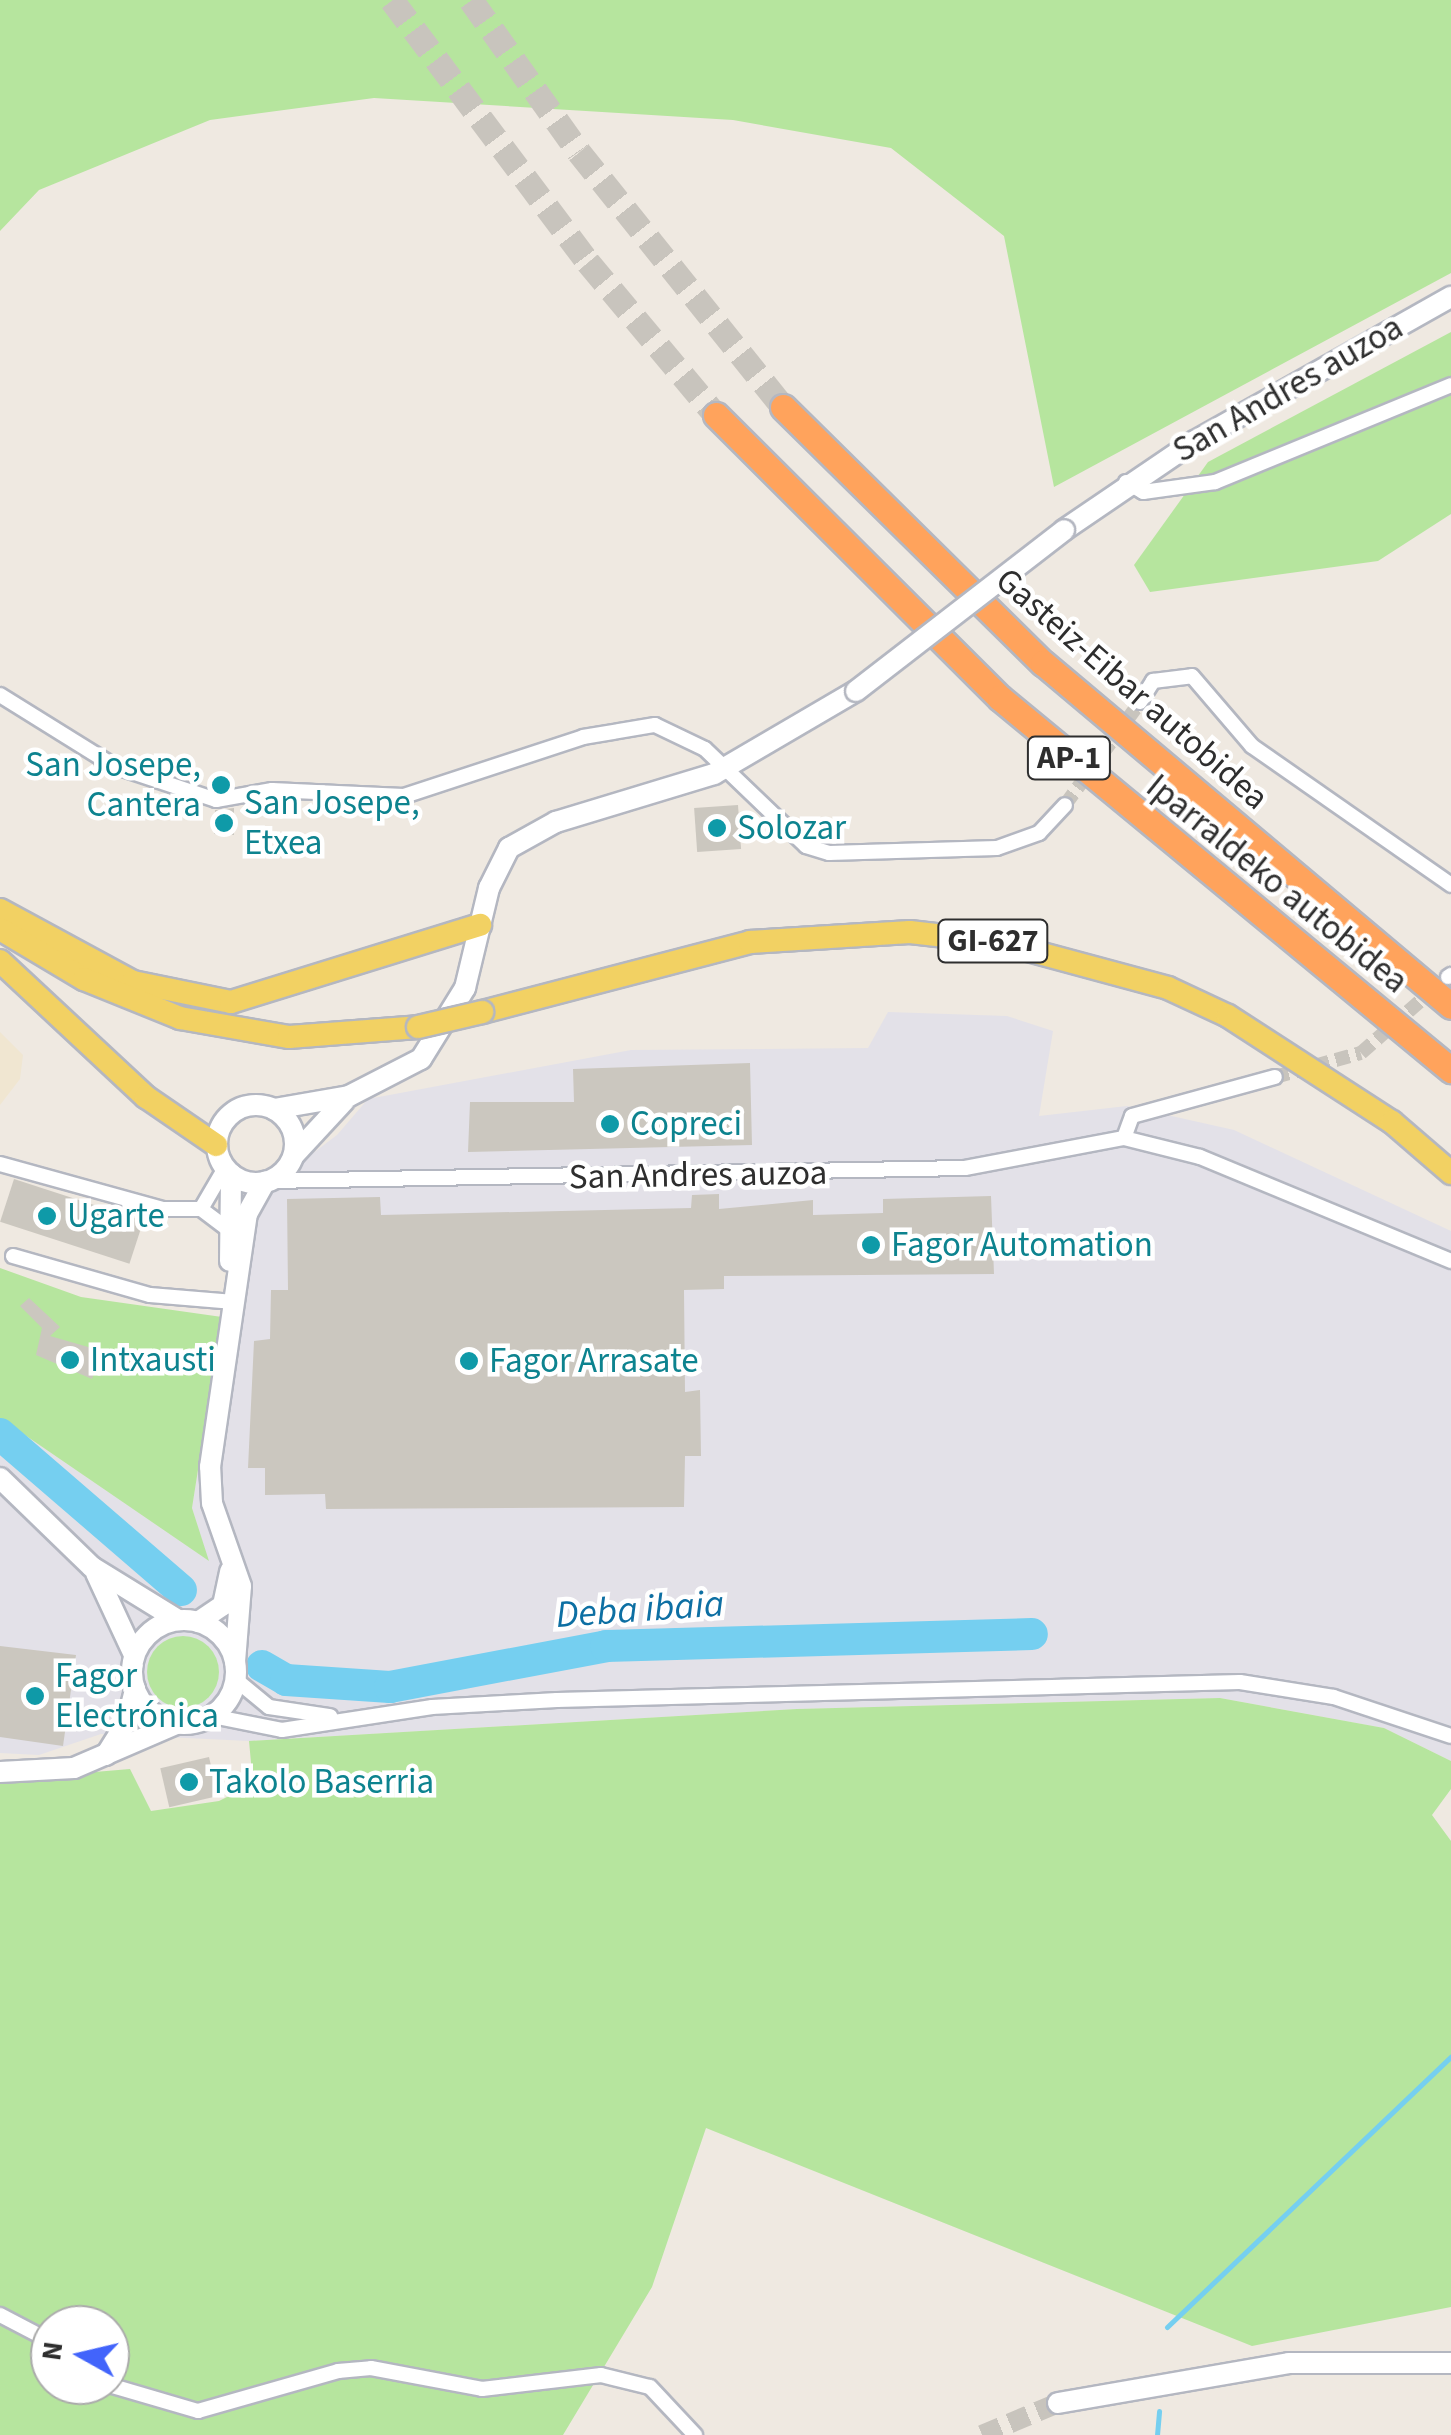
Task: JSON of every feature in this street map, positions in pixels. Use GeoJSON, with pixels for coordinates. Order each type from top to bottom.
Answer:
{"type":"FeatureCollection","features":[{"type":"Feature","properties":{"kind":"highway","name":"Gasteiz-Eibar autobidea"},"geometry":{"type":"LineString","coordinates":[[783,407],[1043,663],[1451,1006]]}},
{"type":"Feature","properties":{"kind":"highway","name":"Iparraldeko autobidea"},"geometry":{"type":"LineString","coordinates":[[716,416],[1000,698],[1451,1070]]}},
{"type":"Feature","properties":{"kind":"main road"},"geometry":{"type":"LineString","coordinates":[[0,910],[134,982],[231,1002],[480,924]]}},
{"type":"Feature","properties":{"kind":"main road","name":"GI-627"},"geometry":{"type":"LineString","coordinates":[[0,928],[84,979],[180,1018],[289,1037],[418,1027],[750,942],[910,932],[998,942],[1168,988],[1228,1016],[1378,1112],[1451,1173]]}},
{"type":"Feature","properties":{"kind":"main road"},"geometry":{"type":"LineString","coordinates":[[0,961],[146,1097],[216,1145]]}},
{"type":"Feature","properties":{"kind":"street","name":"San Andres auzoa"},"geometry":{"type":"LineString","coordinates":[[216,1145],[235,1110],[274,1109],[349,1096],[421,1059],[440,1037],[465,988],[501,856],[521,840],[725,769],[856,691],[1126,482],[1451,297]]}},
{"type":"Feature","properties":{"kind":"street","name":"San Andres auzoa"},"geometry":{"type":"LineString","coordinates":[[1126,482],[1144,492],[1214,482],[1451,385]]}},
{"type":"Feature","properties":{"kind":"street"},"geometry":{"type":"LineString","coordinates":[[1140,702],[1152,681],[1192,676],[1252,746],[1451,885]]}},
{"type":"Feature","properties":{"kind":"street"},"geometry":{"type":"LineString","coordinates":[[0,695],[114,766],[216,800],[272,790],[404,796],[583,737],[656,725],[725,769],[806,846],[830,853],[997,848],[1038,833],[1066,805]]}},
{"type":"Feature","properties":{"kind":"street"},"geometry":{"type":"LineString","coordinates":[[1124,1138],[1132,1116],[1275,1077]]}},
{"type":"Feature","properties":{"kind":"street","name":"San Andres auzoa"},"geometry":{"type":"LineString","coordinates":[[267,1182],[349,1096]]}},
{"type":"Feature","properties":{"kind":"street"},"geometry":{"type":"LineString","coordinates":[[274,1109],[293,1129],[294,1155]]}},
{"type":"Feature","properties":{"kind":"street","name":"San Andres auzoa"},"geometry":{"type":"LineString","coordinates":[[228,1171],[267,1182],[965,1168],[1124,1138],[1200,1158],[1451,1261]]}},
{"type":"Feature","properties":{"kind":"street"},"geometry":{"type":"LineString","coordinates":[[216,1145],[228,1171],[234,1302]]}},
{"type":"Feature","properties":{"kind":"street"},"geometry":{"type":"LineString","coordinates":[[0,1164],[164,1209],[201,1209],[230,1231]]}},
{"type":"Feature","properties":{"kind":"street"},"geometry":{"type":"LineString","coordinates":[[201,1209],[228,1171]]}},
{"type":"Feature","properties":{"kind":"street"},"geometry":{"type":"LineString","coordinates":[[212,1716],[235,1670],[241,1586],[230,1564],[212,1504],[210,1467],[247,1214],[267,1182]]}},
{"type":"Feature","properties":{"kind":"street"},"geometry":{"type":"LineString","coordinates":[[13,1256],[150,1294],[234,1302]]}},
{"type":"Feature","properties":{"kind":"street"},"geometry":{"type":"LineString","coordinates":[[0,1478],[92,1567],[222,1637],[235,1670],[289,1714],[351,1716],[557,1700],[1077,1683],[1240,1682],[1334,1697],[1451,1736]]}},
{"type":"Feature","properties":{"kind":"street"},"geometry":{"type":"LineString","coordinates":[[134,1655],[151,1631],[188,1621],[223,1605],[230,1564]]}},
{"type":"Feature","properties":{"kind":"street"},"geometry":{"type":"LineString","coordinates":[[92,1567],[134,1655],[135,1690],[127,1722],[105,1756]]}},
{"type":"Feature","properties":{"kind":"street"},"geometry":{"type":"LineString","coordinates":[[135,1690],[150,1712],[176,1724]]}},
{"type":"Feature","properties":{"kind":"street"},"geometry":{"type":"LineString","coordinates":[[0,1772],[50,1772],[105,1756],[176,1724],[212,1716],[282,1730],[351,1716]]}},
{"type":"Feature","properties":{"kind":"street"},"geometry":{"type":"LineString","coordinates":[[0,2315],[30,2331]]}},
{"type":"Feature","properties":{"kind":"street"},"geometry":{"type":"LineString","coordinates":[[1058,2404],[1290,2363],[1451,2364]]}},
{"type":"Feature","properties":{"kind":"street"},"geometry":{"type":"LineString","coordinates":[[130,2392],[187,2411],[223,2409],[338,2371],[372,2368],[482,2389],[600,2375],[650,2387],[695,2435]]}},
{"type":"Feature","properties":{"kind":"shaded area"},"geometry":{"type":"Polygon","coordinates":[[[888,1012],[1007,1016],[1053,1031],[1039,1116],[1127,1106],[1234,1130],[1451,1231],[1451,1761],[1384,1728],[1220,1698],[797,1709],[249,1741],[101,1734],[39,1755],[0,1753],[0,1418],[208,1560],[192,1508],[239,1209],[337,1135],[368,1099],[631,1050],[868,1048],[888,1012]]]}},
{"type":"Feature","properties":{"kind":"shaded area"},"geometry":{"type":"Polygon","coordinates":[[[0,1032],[23,1055],[20,1079],[0,1105],[0,1032]]]}},
{"type":"Feature","properties":{"kind":"green space"},"geometry":{"type":"Polygon","coordinates":[[[0,0],[1451,0],[1451,273],[1054,487],[1004,236],[891,148],[733,120],[374,98],[210,120],[39,190],[0,231],[0,0]]]}},
{"type":"Feature","properties":{"kind":"green space"},"geometry":{"type":"Polygon","coordinates":[[[1451,332],[1451,514],[1378,561],[1150,592],[1134,565],[1208,462],[1451,332]]]}},
{"type":"Feature","properties":{"kind":"green space"},"geometry":{"type":"Polygon","coordinates":[[[0,1268],[81,1297],[222,1317],[192,1508],[209,1561],[0,1418],[0,1268]]]}},
{"type":"Feature","properties":{"kind":"green space"},"geometry":{"type":"Polygon","coordinates":[[[183,1636],[209,1646],[219,1672],[209,1698],[183,1708],[157,1698],[147,1672],[157,1646],[183,1636]]]}},
{"type":"Feature","properties":{"kind":"green space"},"geometry":{"type":"Polygon","coordinates":[[[1220,1698],[1384,1728],[1451,1761],[1451,1789],[1432,1815],[1451,1841],[1451,2307],[1252,2346],[706,2128],[652,2287],[563,2435],[0,2435],[0,1780],[130,1769],[151,1811],[219,1801],[253,1784],[249,1741],[797,1709],[1220,1698]]]}},
{"type":"Feature","properties":{"kind":"building","name":"Solozar"},"geometry":{"type":"Polygon","coordinates":[[[738,805],[741,849],[697,852],[694,808],[738,805]]]}},
{"type":"Feature","properties":{"kind":"building","name":"San Josepe, Etxea"},"geometry":{"type":"Polygon","coordinates":[[[234,808],[234,835],[214,834],[215,810],[234,808]]]}},
{"type":"Feature","properties":{"kind":"building","name":"Copreci"},"geometry":{"type":"Polygon","coordinates":[[[750,1063],[752,1145],[468,1152],[470,1102],[574,1102],[573,1069],[750,1063]]]}},
{"type":"Feature","properties":{"kind":"building","name":"Ugarte"},"geometry":{"type":"Polygon","coordinates":[[[14,1179],[143,1221],[129,1264],[0,1222],[14,1179]]]}},
{"type":"Feature","properties":{"kind":"building","name":"Fagor Arrasate"},"geometry":{"type":"Polygon","coordinates":[[[719,1194],[719,1209],[813,1200],[813,1215],[883,1213],[883,1199],[991,1196],[994,1274],[724,1276],[724,1289],[684,1290],[685,1392],[700,1390],[701,1456],[685,1456],[684,1507],[326,1509],[325,1494],[265,1495],[265,1468],[248,1468],[254,1341],[270,1339],[271,1290],[288,1290],[287,1199],[380,1197],[381,1215],[691,1208],[692,1195],[719,1194]]]}},
{"type":"Feature","properties":{"kind":"building","name":"Intxausti"},"geometry":{"type":"Polygon","coordinates":[[[29,1298],[60,1327],[50,1336],[102,1351],[92,1379],[36,1355],[42,1328],[20,1306],[29,1298]]]}},
{"type":"Feature","properties":{"kind":"building","name":"Fagor Electrónica"},"geometry":{"type":"Polygon","coordinates":[[[0,1646],[76,1655],[63,1746],[0,1737],[0,1646]]]}},
{"type":"Feature","properties":{"kind":"building","name":"Takolo Baserria"},"geometry":{"type":"Polygon","coordinates":[[[209,1757],[218,1796],[169,1807],[160,1768],[209,1757]]]}},
{"type":"Feature","properties":{"kind":"waterway","name":"Deba ibaia"},"geometry":{"type":"LineString","coordinates":[[0,1434],[181,1590]]}},
{"type":"Feature","properties":{"kind":"waterway","name":"Deba ibaia"},"geometry":{"type":"LineString","coordinates":[[262,1666],[286,1680],[390,1687],[606,1646],[1032,1634]]}},
{"type":"Feature","properties":{"kind":"waterway"},"geometry":{"type":"LineString","coordinates":[[1167,2327],[1451,2057]]}},
{"type":"Feature","properties":{"kind":"waterway"},"geometry":{"type":"LineString","coordinates":[[1157,2435],[1159,2411]]}},
{"type":"Feature","properties":{"kind":"tunnel"},"geometry":{"type":"LineString","coordinates":[[392,0],[588,262],[716,415]]}},
{"type":"Feature","properties":{"kind":"tunnel"},"geometry":{"type":"LineString","coordinates":[[471,0],[579,152],[783,407]]}},
{"type":"Feature","properties":{"kind":"tunnel"},"geometry":{"type":"LineString","coordinates":[[1065,805],[1140,702]]}},
{"type":"Feature","properties":{"kind":"tunnel"},"geometry":{"type":"LineString","coordinates":[[1275,1077],[1361,1053],[1436,987]]}},
{"type":"Feature","properties":{"kind":"tunnel"},"geometry":{"type":"LineString","coordinates":[[982,2435],[1058,2403]]}},
{"type":"Feature","properties":{"kind":"place","name":"San Josepe, Cantera"},"geometry":{"type":"Point","coordinates":[221,785]}},
{"type":"Feature","properties":{"kind":"place","name":"San Josepe, Etxea"},"geometry":{"type":"Point","coordinates":[224,823]}},
{"type":"Feature","properties":{"kind":"place","name":"Solozar"},"geometry":{"type":"Point","coordinates":[717,828]}},
{"type":"Feature","properties":{"kind":"place","name":"Copreci"},"geometry":{"type":"Point","coordinates":[610,1124]}},
{"type":"Feature","properties":{"kind":"place","name":"Ugarte"},"geometry":{"type":"Point","coordinates":[47,1216]}},
{"type":"Feature","properties":{"kind":"place","name":"Fagor Automation"},"geometry":{"type":"Point","coordinates":[871,1245]}},
{"type":"Feature","properties":{"kind":"place","name":"Intxausti"},"geometry":{"type":"Point","coordinates":[70,1360]}},
{"type":"Feature","properties":{"kind":"place","name":"Fagor Arrasate"},"geometry":{"type":"Point","coordinates":[469,1361]}},
{"type":"Feature","properties":{"kind":"place","name":"Fagor Electrónica"},"geometry":{"type":"Point","coordinates":[35,1696]}},
{"type":"Feature","properties":{"kind":"place","name":"Takolo Baserria"},"geometry":{"type":"Point","coordinates":[189,1782]}}]}
